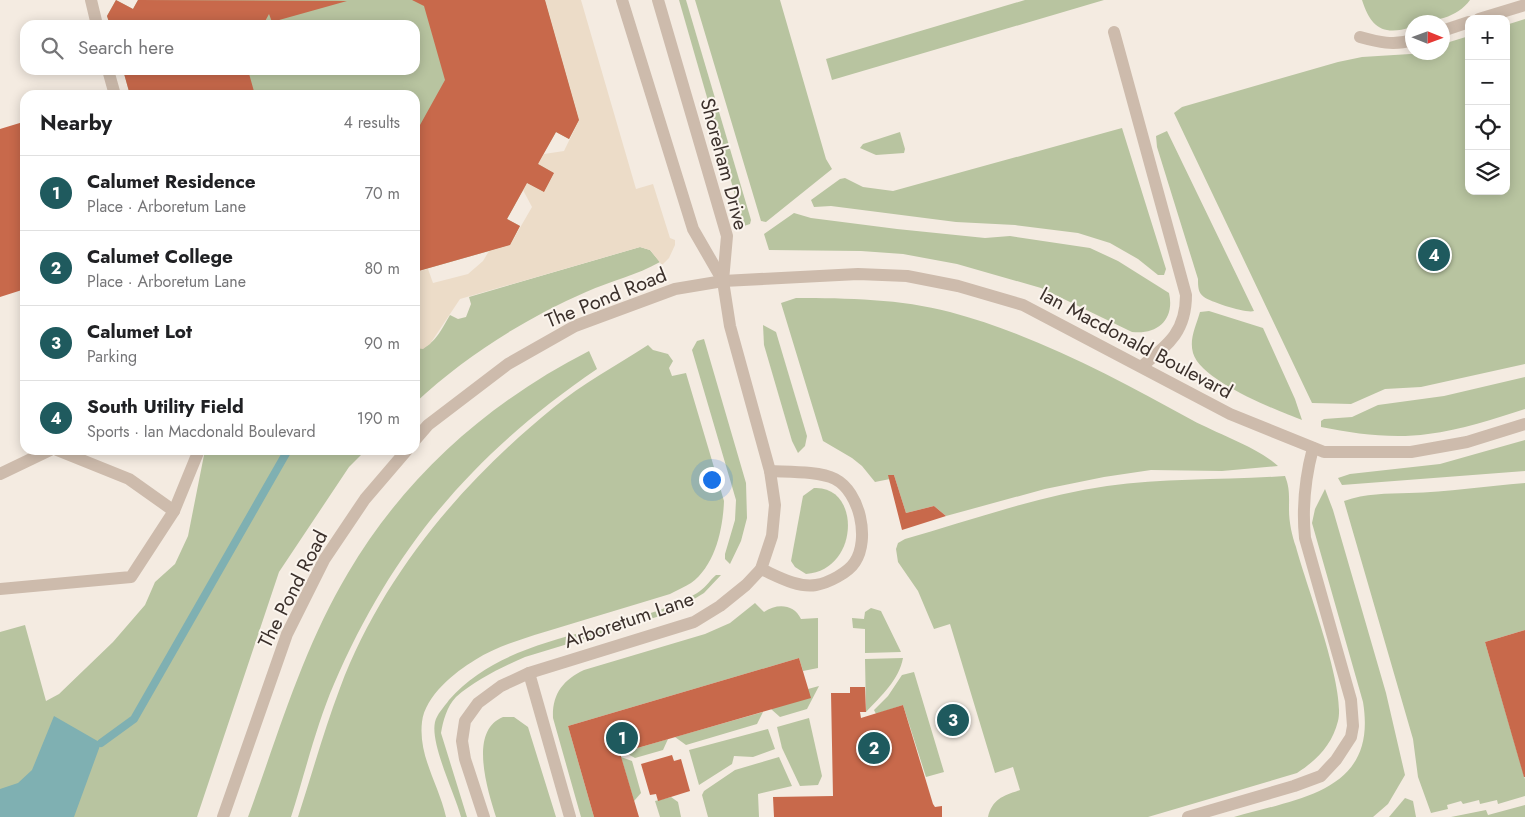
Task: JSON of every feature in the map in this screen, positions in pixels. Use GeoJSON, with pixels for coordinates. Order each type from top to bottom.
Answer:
{"type":"FeatureCollection","features":[{"type":"Feature","properties":{"kind":"street"},"geometry":{"type":"LineString","coordinates":[[91,0],[96,20]]}},
{"type":"Feature","properties":{"kind":"street","name":"Shoreham Drive"},"geometry":{"type":"LineString","coordinates":[[622,0],[693,228],[723,281]]}},
{"type":"Feature","properties":{"kind":"street","name":"Shoreham Drive"},"geometry":{"type":"LineString","coordinates":[[658,0],[727,236],[723,281]]}},
{"type":"Feature","properties":{"kind":"street"},"geometry":{"type":"LineString","coordinates":[[1486,15],[1502,5],[1525,5]]}},
{"type":"Feature","properties":{"kind":"street"},"geometry":{"type":"LineString","coordinates":[[1450,28],[1465,23]]}},
{"type":"Feature","properties":{"kind":"street"},"geometry":{"type":"LineString","coordinates":[[1114,32],[1135,101],[1148,158],[1186,295],[1186,310],[1172,342],[1142,366]]}},
{"type":"Feature","properties":{"kind":"street"},"geometry":{"type":"LineString","coordinates":[[1360,37],[1382,43],[1405,43]]}},
{"type":"Feature","properties":{"kind":"street"},"geometry":{"type":"LineString","coordinates":[[109,75],[113,90]]}},
{"type":"Feature","properties":{"kind":"street","name":"Ian Macdonald Boulevard"},"geometry":{"type":"LineString","coordinates":[[723,281],[858,274],[907,276],[1023,305],[1230,414],[1324,452],[1411,452],[1467,442],[1525,424]]}},
{"type":"Feature","properties":{"kind":"street","name":"The Pond Road"},"geometry":{"type":"LineString","coordinates":[[420,435],[428,426],[508,364],[575,326],[675,289],[723,281]]}},
{"type":"Feature","properties":{"kind":"street","name":"Arboretum Lane"},"geometry":{"type":"LineString","coordinates":[[484,817],[465,759],[462,741],[465,721],[478,703],[501,686],[529,673],[694,622],[726,602],[746,585],[761,568],[772,536],[776,504],[770,471],[732,332],[723,281]]}},
{"type":"Feature","properties":{"kind":"street"},"geometry":{"type":"LineString","coordinates":[[1188,817],[1294,786],[1321,776],[1336,760],[1351,736],[1353,726],[1351,700],[1305,538],[1303,516],[1305,489],[1313,448]]}},
{"type":"Feature","properties":{"kind":"street"},"geometry":{"type":"LineString","coordinates":[[0,474],[40,455]]}},
{"type":"Feature","properties":{"kind":"street"},"geometry":{"type":"LineString","coordinates":[[69,455],[129,479],[174,511]]}},
{"type":"Feature","properties":{"kind":"street"},"geometry":{"type":"LineString","coordinates":[[0,589],[131,577],[174,511],[196,455]]}},
{"type":"Feature","properties":{"kind":"street","name":"The Pond Road"},"geometry":{"type":"LineString","coordinates":[[223,817],[287,634],[324,560],[365,499],[403,455]]}},
{"type":"Feature","properties":{"kind":"street"},"geometry":{"type":"LineString","coordinates":[[761,568],[788,581],[815,585],[838,576],[854,564],[861,538],[860,518],[851,495],[835,479],[806,473],[770,471]]}},
{"type":"Feature","properties":{"kind":"street"},"geometry":{"type":"LineString","coordinates":[[529,673],[570,817]]}},
{"type":"Feature","properties":{"kind":"green space"},"geometry":{"type":"Polygon","coordinates":[[[116,0],[133,9],[138,0],[545,0],[579,120],[569,139],[556,132],[538,163],[554,173],[544,192],[527,183],[507,219],[520,226],[510,245],[420,271],[420,90],[129,90],[124,75],[420,75],[420,20],[108,20],[107,16],[116,0]]]}},
{"type":"Feature","properties":{"kind":"green space"},"geometry":{"type":"Polygon","coordinates":[[[679,0],[686,0],[751,220],[750,224],[744,226],[679,0]]]}},
{"type":"Feature","properties":{"kind":"green space"},"geometry":{"type":"Polygon","coordinates":[[[695,0],[780,0],[826,159],[832,169],[766,222],[761,221],[695,0]]]}},
{"type":"Feature","properties":{"kind":"green space"},"geometry":{"type":"Polygon","coordinates":[[[1025,0],[1104,0],[832,80],[826,59],[1025,0]]]}},
{"type":"Feature","properties":{"kind":"green space"},"geometry":{"type":"Polygon","coordinates":[[[1362,0],[1470,0],[1459,11],[1450,16],[1405,15],[1405,29],[1393,31],[1386,30],[1374,23],[1362,0]]]}},
{"type":"Feature","properties":{"kind":"green space"},"geometry":{"type":"Polygon","coordinates":[[[1525,19],[1525,364],[1421,387],[1385,389],[1351,404],[1312,403],[1174,113],[1182,107],[1338,62],[1362,57],[1405,54],[1405,60],[1450,60],[1450,42],[1465,37],[1465,195],[1510,195],[1510,24],[1525,19]]]}},
{"type":"Feature","properties":{"kind":"green space"},"geometry":{"type":"Polygon","coordinates":[[[1122,128],[1166,269],[1164,275],[1158,275],[1138,259],[1110,243],[1078,233],[1015,225],[956,222],[831,206],[814,207],[811,200],[840,179],[845,178],[863,187],[893,191],[1122,128]]]}},
{"type":"Feature","properties":{"kind":"green space"},"geometry":{"type":"Polygon","coordinates":[[[1167,131],[1254,311],[1244,311],[1221,304],[1204,297],[1199,291],[1198,279],[1157,147],[1156,136],[1167,131]]]}},
{"type":"Feature","properties":{"kind":"green space"},"geometry":{"type":"Polygon","coordinates":[[[900,132],[905,149],[904,153],[876,155],[860,148],[863,144],[900,132]]]}},
{"type":"Feature","properties":{"kind":"green space"},"geometry":{"type":"Polygon","coordinates":[[[794,213],[811,218],[897,229],[985,238],[1010,236],[1090,248],[1118,261],[1169,293],[1170,302],[1167,318],[1157,328],[1150,331],[1132,332],[1041,288],[957,264],[903,254],[861,251],[769,250],[764,234],[794,213]]]}},
{"type":"Feature","properties":{"kind":"green space"},"geometry":{"type":"Polygon","coordinates":[[[640,247],[650,250],[660,262],[642,271],[586,292],[540,314],[474,355],[420,399],[420,348],[432,342],[450,315],[458,319],[466,317],[471,304],[469,297],[640,247]]]}},
{"type":"Feature","properties":{"kind":"green space"},"geometry":{"type":"Polygon","coordinates":[[[796,298],[854,299],[912,304],[982,321],[1074,358],[1248,447],[1278,466],[1222,471],[1151,470],[1045,489],[946,516],[934,506],[906,513],[894,475],[889,475],[890,479],[875,482],[862,466],[852,458],[823,441],[781,303],[796,298]]]}},
{"type":"Feature","properties":{"kind":"green space"},"geometry":{"type":"Polygon","coordinates":[[[1209,311],[1263,328],[1295,399],[1302,420],[1258,402],[1224,384],[1199,364],[1193,353],[1192,338],[1200,312],[1209,311]]]}},
{"type":"Feature","properties":{"kind":"green space"},"geometry":{"type":"Polygon","coordinates":[[[763,325],[776,332],[807,436],[805,446],[798,453],[792,441],[764,345],[763,325]]]}},
{"type":"Feature","properties":{"kind":"green space"},"geometry":{"type":"Polygon","coordinates":[[[704,339],[746,483],[747,518],[741,541],[730,564],[725,559],[725,554],[735,520],[736,500],[692,350],[697,341],[704,339]]]}},
{"type":"Feature","properties":{"kind":"green space"},"geometry":{"type":"Polygon","coordinates":[[[648,345],[653,350],[668,354],[673,361],[669,368],[672,376],[686,373],[724,501],[722,523],[716,546],[706,567],[691,583],[670,594],[528,637],[495,649],[467,665],[450,678],[429,703],[424,712],[422,722],[423,747],[426,759],[446,817],[298,817],[334,704],[357,647],[378,607],[428,534],[487,467],[519,437],[576,391],[648,345]]]}},
{"type":"Feature","properties":{"kind":"green space"},"geometry":{"type":"Polygon","coordinates":[[[589,351],[597,369],[553,401],[513,434],[476,469],[442,506],[411,546],[383,589],[357,635],[334,684],[316,733],[291,817],[248,817],[304,662],[332,602],[371,538],[423,474],[452,445],[517,394],[552,371],[589,351]]]}},
{"type":"Feature","properties":{"kind":"green space"},"geometry":{"type":"Polygon","coordinates":[[[1525,377],[1525,409],[1465,427],[1428,434],[1388,436],[1361,434],[1321,427],[1321,421],[1324,419],[1352,417],[1378,405],[1444,396],[1525,377]]]}},
{"type":"Feature","properties":{"kind":"green space"},"geometry":{"type":"Polygon","coordinates":[[[1525,440],[1525,471],[1342,485],[1338,478],[1350,474],[1440,464],[1525,440]]]}},
{"type":"Feature","properties":{"kind":"green space"},"geometry":{"type":"Polygon","coordinates":[[[204,455],[361,455],[349,467],[279,572],[197,817],[0,817],[0,632],[25,625],[46,701],[59,694],[113,642],[145,605],[155,582],[175,564],[188,536],[204,455]]]}},
{"type":"Feature","properties":{"kind":"green space"},"geometry":{"type":"Polygon","coordinates":[[[1285,476],[1287,480],[1292,534],[1331,661],[1339,706],[1335,730],[1323,751],[1297,773],[1148,817],[988,817],[992,806],[996,802],[1020,790],[1013,767],[995,773],[950,624],[934,629],[918,591],[898,562],[896,549],[898,543],[905,539],[1005,509],[1082,490],[1151,482],[1285,476]]]}},
{"type":"Feature","properties":{"kind":"green space"},"geometry":{"type":"Polygon","coordinates":[[[1525,483],[1525,630],[1485,642],[1525,779],[1525,796],[1498,804],[1497,800],[1480,804],[1479,800],[1463,804],[1461,801],[1447,805],[1448,809],[1431,813],[1418,777],[1413,739],[1344,501],[1376,494],[1438,491],[1525,483]]]}},
{"type":"Feature","properties":{"kind":"green space"},"geometry":{"type":"Polygon","coordinates":[[[814,488],[829,491],[840,500],[846,513],[848,528],[845,544],[837,558],[824,569],[806,574],[795,567],[791,561],[803,496],[814,488]]]}},
{"type":"Feature","properties":{"kind":"green space"},"geometry":{"type":"Polygon","coordinates":[[[1325,489],[1333,510],[1386,693],[1405,775],[1388,804],[1373,817],[1234,817],[1284,804],[1328,786],[1346,773],[1358,755],[1364,732],[1363,702],[1312,523],[1315,509],[1325,489]]]}},
{"type":"Feature","properties":{"kind":"green space"},"geometry":{"type":"Polygon","coordinates":[[[716,575],[721,575],[704,593],[673,612],[525,657],[480,680],[456,697],[448,709],[441,733],[467,817],[461,817],[439,756],[434,731],[439,713],[449,700],[471,679],[496,663],[524,651],[670,606],[697,593],[716,575]]]}},
{"type":"Feature","properties":{"kind":"green space"},"geometry":{"type":"Polygon","coordinates":[[[755,603],[764,612],[774,607],[785,606],[794,610],[801,619],[818,618],[818,668],[803,671],[799,658],[568,726],[594,817],[581,817],[553,718],[554,702],[560,689],[570,678],[584,670],[705,634],[730,623],[755,603]]]}},
{"type":"Feature","properties":{"kind":"green space"},"geometry":{"type":"Polygon","coordinates":[[[871,608],[881,611],[901,652],[865,653],[865,629],[853,628],[852,618],[864,619],[865,612],[871,608]]]}},
{"type":"Feature","properties":{"kind":"green space"},"geometry":{"type":"Polygon","coordinates":[[[903,658],[893,681],[866,712],[865,659],[903,658]]]}},
{"type":"Feature","properties":{"kind":"green space"},"geometry":{"type":"Polygon","coordinates":[[[914,672],[944,772],[926,777],[903,705],[876,714],[874,710],[888,696],[902,675],[914,672]]]}},
{"type":"Feature","properties":{"kind":"green space"},"geometry":{"type":"Polygon","coordinates":[[[819,686],[807,709],[780,717],[771,709],[808,689],[819,686]]]}},
{"type":"Feature","properties":{"kind":"green space"},"geometry":{"type":"Polygon","coordinates":[[[763,712],[757,724],[686,745],[675,737],[763,712]]]}},
{"type":"Feature","properties":{"kind":"green space"},"geometry":{"type":"Polygon","coordinates":[[[503,717],[514,717],[528,727],[556,817],[496,817],[485,778],[483,748],[486,735],[492,724],[503,717]]]}},
{"type":"Feature","properties":{"kind":"green space"},"geometry":{"type":"Polygon","coordinates":[[[809,718],[822,776],[818,785],[800,786],[782,748],[777,727],[809,718]]]}},
{"type":"Feature","properties":{"kind":"green space"},"geometry":{"type":"Polygon","coordinates":[[[768,729],[775,749],[753,757],[734,756],[732,764],[699,785],[689,750],[768,729]]]}},
{"type":"Feature","properties":{"kind":"green space"},"geometry":{"type":"Polygon","coordinates":[[[668,739],[663,750],[635,758],[624,752],[668,739]]]}},
{"type":"Feature","properties":{"kind":"green space"},"geometry":{"type":"Polygon","coordinates":[[[621,757],[632,761],[641,793],[634,801],[621,757]]]}},
{"type":"Feature","properties":{"kind":"green space"},"geometry":{"type":"Polygon","coordinates":[[[779,757],[792,786],[758,794],[759,817],[708,817],[702,795],[704,791],[735,770],[779,757]]]}},
{"type":"Feature","properties":{"kind":"green space"},"geometry":{"type":"Polygon","coordinates":[[[671,797],[678,802],[681,817],[660,817],[655,801],[671,797]]]}},
{"type":"Feature","properties":{"kind":"green space"},"geometry":{"type":"Polygon","coordinates":[[[1405,798],[1413,801],[1416,817],[1389,817],[1405,798]]]}},
{"type":"Feature","properties":{"kind":"green space"},"geometry":{"type":"Polygon","coordinates":[[[1525,805],[1525,817],[1451,817],[1486,810],[1488,815],[1525,805]]]}},
{"type":"Feature","properties":{"kind":"shaded area"},"geometry":{"type":"Polygon","coordinates":[[[545,0],[581,0],[636,189],[653,184],[670,238],[675,240],[675,245],[669,258],[662,265],[650,250],[640,247],[460,299],[430,344],[423,349],[420,349],[420,271],[428,269],[433,283],[468,274],[483,261],[489,251],[510,245],[532,207],[523,190],[527,183],[544,192],[554,173],[538,164],[544,154],[564,151],[579,120],[545,0]]]}},
{"type":"Feature","properties":{"kind":"water"},"geometry":{"type":"Polygon","coordinates":[[[54,716],[101,743],[74,817],[0,817],[0,789],[18,783],[32,770],[54,716]]]}},
{"type":"Feature","properties":{"kind":"building"},"geometry":{"type":"Polygon","coordinates":[[[116,0],[133,9],[138,0],[347,1],[279,20],[271,20],[269,14],[266,20],[108,20],[107,16],[116,0]]]}},
{"type":"Feature","properties":{"kind":"building"},"geometry":{"type":"Polygon","coordinates":[[[412,0],[545,0],[579,120],[569,139],[556,132],[538,164],[554,173],[544,192],[527,183],[507,219],[520,226],[510,245],[420,271],[420,125],[445,80],[424,6],[412,0]]]}},
{"type":"Feature","properties":{"kind":"building"},"geometry":{"type":"Polygon","coordinates":[[[124,75],[249,75],[254,90],[129,90],[124,75]]]}},
{"type":"Feature","properties":{"kind":"building"},"geometry":{"type":"Polygon","coordinates":[[[20,123],[20,291],[0,297],[0,129],[20,123]]]}},
{"type":"Feature","properties":{"kind":"building"},"geometry":{"type":"Polygon","coordinates":[[[888,475],[894,475],[906,513],[934,506],[946,516],[902,530],[888,475]]]}},
{"type":"Feature","properties":{"kind":"building"},"geometry":{"type":"Polygon","coordinates":[[[1525,630],[1525,777],[1524,777],[1485,642],[1525,630]]]}},
{"type":"Feature","properties":{"kind":"building"},"geometry":{"type":"Polygon","coordinates":[[[799,658],[811,698],[620,753],[639,817],[594,817],[568,726],[799,658]]]}},
{"type":"Feature","properties":{"kind":"building"},"geometry":{"type":"Polygon","coordinates":[[[850,687],[865,687],[866,712],[860,712],[861,718],[903,705],[933,804],[935,807],[942,806],[942,817],[774,817],[773,797],[833,796],[831,693],[850,693],[850,687]]]}},
{"type":"Feature","properties":{"kind":"building"},"geometry":{"type":"Polygon","coordinates":[[[672,755],[674,761],[681,759],[690,791],[658,801],[656,794],[650,795],[641,764],[672,755]]]}},
{"type":"Feature","properties":{"kind":"waterway"},"geometry":{"type":"LineString","coordinates":[[101,743],[134,719],[285,455]]}},
{"type":"Feature","properties":{"kind":"place","name":"South Utility Field"},"geometry":{"type":"Point","coordinates":[1434,255]}},
{"type":"Feature","properties":{"kind":"place","name":"Calumet Lot"},"geometry":{"type":"Point","coordinates":[953,720]}},
{"type":"Feature","properties":{"kind":"place","name":"Calumet Residence"},"geometry":{"type":"Point","coordinates":[622,738]}},
{"type":"Feature","properties":{"kind":"place","name":"Calumet College"},"geometry":{"type":"Point","coordinates":[874,748]}}]}
